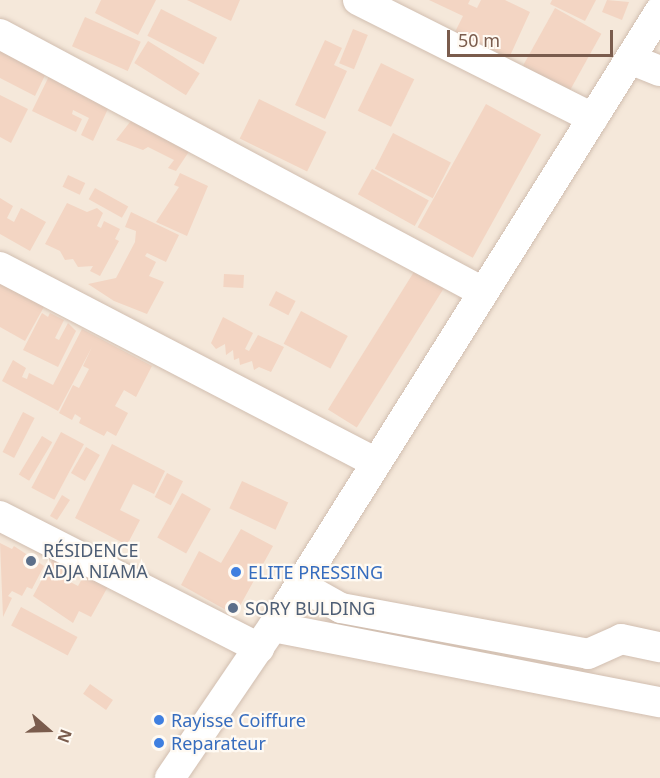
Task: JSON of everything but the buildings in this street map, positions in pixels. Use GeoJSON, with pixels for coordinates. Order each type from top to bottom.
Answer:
{"type":"FeatureCollection","features":[{"type":"Feature","properties":{"kind":"street"},"geometry":{"type":"LineString","coordinates":[[358,0],[593,118]]}},
{"type":"Feature","properties":{"kind":"street"},"geometry":{"type":"LineString","coordinates":[[170,778],[300,585],[660,11]]}},
{"type":"Feature","properties":{"kind":"street"},"geometry":{"type":"LineString","coordinates":[[0,34],[483,292]]}},
{"type":"Feature","properties":{"kind":"street"},"geometry":{"type":"LineString","coordinates":[[630,59],[660,71]]}},
{"type":"Feature","properties":{"kind":"street"},"geometry":{"type":"LineString","coordinates":[[0,267],[376,463]]}},
{"type":"Feature","properties":{"kind":"street"},"geometry":{"type":"LineString","coordinates":[[0,516],[266,638],[660,702]]}},
{"type":"Feature","properties":{"kind":"street"},"geometry":{"type":"LineString","coordinates":[[300,585],[341,608],[588,654],[621,639],[660,647]]}},
{"type":"Feature","properties":{"kind":"shaded area"},"geometry":{"type":"Polygon","coordinates":[[[0,0],[660,0],[660,778],[0,778],[0,0]]]}},
{"type":"Feature","properties":{"kind":"place","name":"RÉSIDENCE ADJA NIAMA"},"geometry":{"type":"Point","coordinates":[31,561]}},
{"type":"Feature","properties":{"kind":"place","name":"ELITE PRESSING"},"geometry":{"type":"Point","coordinates":[236,572]}},
{"type":"Feature","properties":{"kind":"place","name":"SORY BULDING"},"geometry":{"type":"Point","coordinates":[233,608]}},
{"type":"Feature","properties":{"kind":"place","name":"Rayisse Coiffure"},"geometry":{"type":"Point","coordinates":[159,720]}},
{"type":"Feature","properties":{"kind":"place","name":"Reparateur"},"geometry":{"type":"Point","coordinates":[159,743]}}]}
